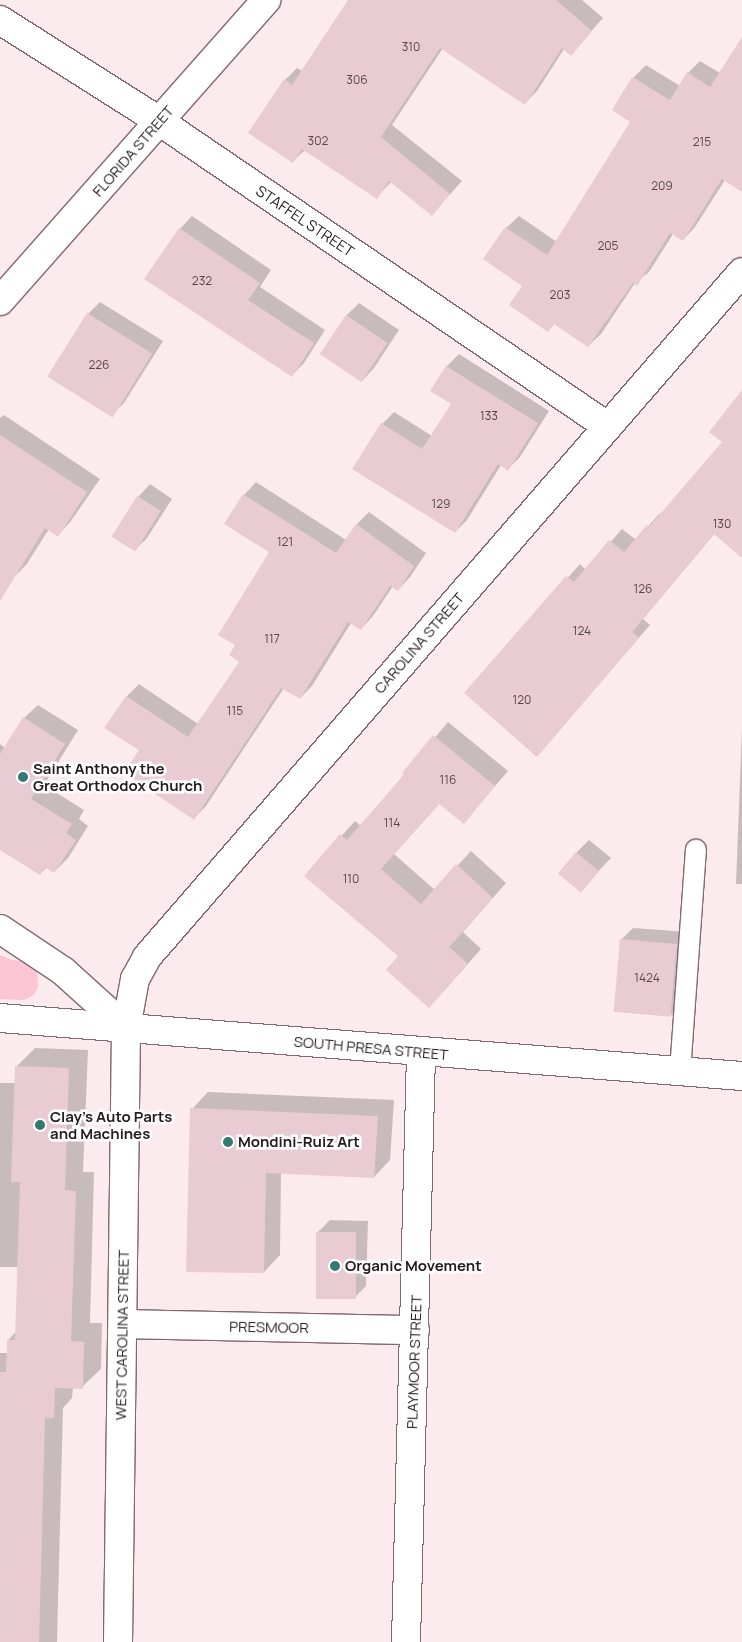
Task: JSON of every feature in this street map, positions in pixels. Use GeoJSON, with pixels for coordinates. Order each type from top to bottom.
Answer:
{"type":"FeatureCollection","features":[{"type":"Feature","properties":{"kind":"street","name":"FLORIDA STREET"},"geometry":{"type":"LineString","coordinates":[[0,301],[266,0]]}},
{"type":"Feature","properties":{"kind":"street","name":"STAFFEL STREET"},"geometry":{"type":"LineString","coordinates":[[0,20],[159,121],[607,426]]}},
{"type":"Feature","properties":{"kind":"street","name":"CAROLINA STREET"},"geometry":{"type":"LineString","coordinates":[[126,1028],[135,979],[147,956],[742,272]]}},
{"type":"Feature","properties":{"kind":"street"},"geometry":{"type":"LineString","coordinates":[[0,929],[64,971],[126,1028]]}},
{"type":"Feature","properties":{"kind":"street","name":"SOUTH PRESA STREET"},"geometry":{"type":"LineString","coordinates":[[0,1018],[421,1053],[742,1076]]}},
{"type":"Feature","properties":{"kind":"street","name":"WEST CAROLINA STREET"},"geometry":{"type":"LineString","coordinates":[[118,1642],[126,1028]]}},
{"type":"Feature","properties":{"kind":"street","name":"PLAYMOOR STREET"},"geometry":{"type":"LineString","coordinates":[[406,1642],[421,1053]]}},
{"type":"Feature","properties":{"kind":"street","name":"PRESMOOR"},"geometry":{"type":"LineString","coordinates":[[123,1324],[415,1330]]}},
{"type":"Feature","properties":{"kind":"street"},"geometry":{"type":"LineString","coordinates":[[118,1642],[128,1642]]}},
{"type":"Feature","properties":{"kind":"lane"},"geometry":{"type":"LineString","coordinates":[[680,1072],[696,850]]}},
{"type":"Feature","properties":{"kind":"shaded area"},"geometry":{"type":"Polygon","coordinates":[[[0,955],[12,960],[29,962],[37,969],[38,987],[34,995],[24,1000],[0,999],[0,955]]]}},
{"type":"Feature","properties":{"kind":"building"},"geometry":{"type":"Polygon","coordinates":[[[348,0],[556,0],[592,31],[571,56],[562,48],[525,105],[440,48],[381,137],[450,194],[432,216],[389,181],[377,199],[302,149],[293,163],[248,133],[284,79],[292,85],[348,0]]]}},
{"type":"Feature","properties":{"kind":"building"},"geometry":{"type":"Polygon","coordinates":[[[742,37],[742,192],[722,179],[683,241],[670,233],[637,286],[633,283],[588,347],[554,324],[548,332],[509,305],[522,286],[483,259],[505,227],[547,255],[630,122],[612,110],[632,77],[670,100],[687,72],[710,87],[742,37]]]}},
{"type":"Feature","properties":{"kind":"building"},"geometry":{"type":"Polygon","coordinates":[[[179,228],[260,283],[248,300],[314,343],[292,377],[144,279],[179,228]]]}},
{"type":"Feature","properties":{"kind":"building"},"geometry":{"type":"Polygon","coordinates":[[[87,313],[152,354],[113,417],[47,377],[87,313]]]}},
{"type":"Feature","properties":{"kind":"building"},"geometry":{"type":"Polygon","coordinates":[[[346,315],[387,343],[361,382],[320,354],[346,315]]]}},
{"type":"Feature","properties":{"kind":"building"},"geometry":{"type":"Polygon","coordinates":[[[446,366],[538,423],[508,471],[498,464],[455,533],[352,469],[381,423],[422,449],[451,404],[430,391],[446,366]]]}},
{"type":"Feature","properties":{"kind":"building"},"geometry":{"type":"Polygon","coordinates":[[[742,390],[742,558],[714,534],[632,632],[639,638],[537,757],[464,693],[566,576],[574,582],[609,540],[624,552],[647,525],[649,527],[722,442],[709,432],[742,390]]]}},
{"type":"Feature","properties":{"kind":"building"},"geometry":{"type":"Polygon","coordinates":[[[0,435],[87,492],[58,537],[45,528],[0,601],[0,435]]]}},
{"type":"Feature","properties":{"kind":"building"},"geometry":{"type":"Polygon","coordinates":[[[243,494],[336,553],[356,524],[414,566],[398,591],[390,586],[361,630],[348,622],[300,699],[281,688],[194,820],[124,773],[139,750],[104,728],[126,696],[188,737],[239,662],[229,655],[235,645],[218,635],[269,552],[224,524],[243,494]]]}},
{"type":"Feature","properties":{"kind":"building"},"geometry":{"type":"Polygon","coordinates":[[[137,496],[161,511],[135,552],[112,537],[137,496]]]}},
{"type":"Feature","properties":{"kind":"building","name":"Saint Anthony the Great Orthodox Church"},"geometry":{"type":"Polygon","coordinates":[[[23,717],[65,744],[31,799],[72,824],[66,833],[76,840],[54,873],[45,867],[40,875],[0,850],[0,754],[23,717]]]}},
{"type":"Feature","properties":{"kind":"building"},"geometry":{"type":"Polygon","coordinates":[[[433,735],[495,786],[464,824],[439,804],[381,869],[421,904],[456,864],[493,898],[449,947],[468,964],[429,1008],[386,970],[398,956],[304,876],[340,834],[347,840],[404,775],[402,773],[433,735]]]}},
{"type":"Feature","properties":{"kind":"building"},"geometry":{"type":"Polygon","coordinates":[[[576,852],[599,871],[581,893],[558,873],[576,852]]]}},
{"type":"Feature","properties":{"kind":"building"},"geometry":{"type":"Polygon","coordinates":[[[620,939],[677,944],[670,1017],[614,1012],[620,939]]]}},
{"type":"Feature","properties":{"kind":"building"},"geometry":{"type":"Polygon","coordinates":[[[15,1066],[69,1068],[65,1190],[76,1191],[71,1341],[84,1342],[83,1389],[55,1388],[54,1418],[45,1418],[39,1642],[0,1642],[0,1372],[6,1372],[7,1340],[15,1340],[20,1182],[11,1182],[15,1066]]]}},
{"type":"Feature","properties":{"kind":"building"},"geometry":{"type":"Polygon","coordinates":[[[190,1108],[378,1116],[374,1178],[266,1173],[264,1273],[186,1272],[190,1108]]]}},
{"type":"Feature","properties":{"kind":"building","name":"Organic Movement"},"geometry":{"type":"Polygon","coordinates":[[[316,1232],[356,1232],[356,1299],[316,1299],[316,1232]]]}},
{"type":"Feature","properties":{"kind":"place","name":"Saint Anthony the Great Orthodox Church"},"geometry":{"type":"Point","coordinates":[23,777]}},
{"type":"Feature","properties":{"kind":"place","name":"Clay's Auto Parts and Machines"},"geometry":{"type":"Point","coordinates":[40,1125]}},
{"type":"Feature","properties":{"kind":"place","name":"Mondini-Ruiz Art"},"geometry":{"type":"Point","coordinates":[228,1142]}},
{"type":"Feature","properties":{"kind":"place","name":"Organic Movement"},"geometry":{"type":"Point","coordinates":[335,1266]}}]}
